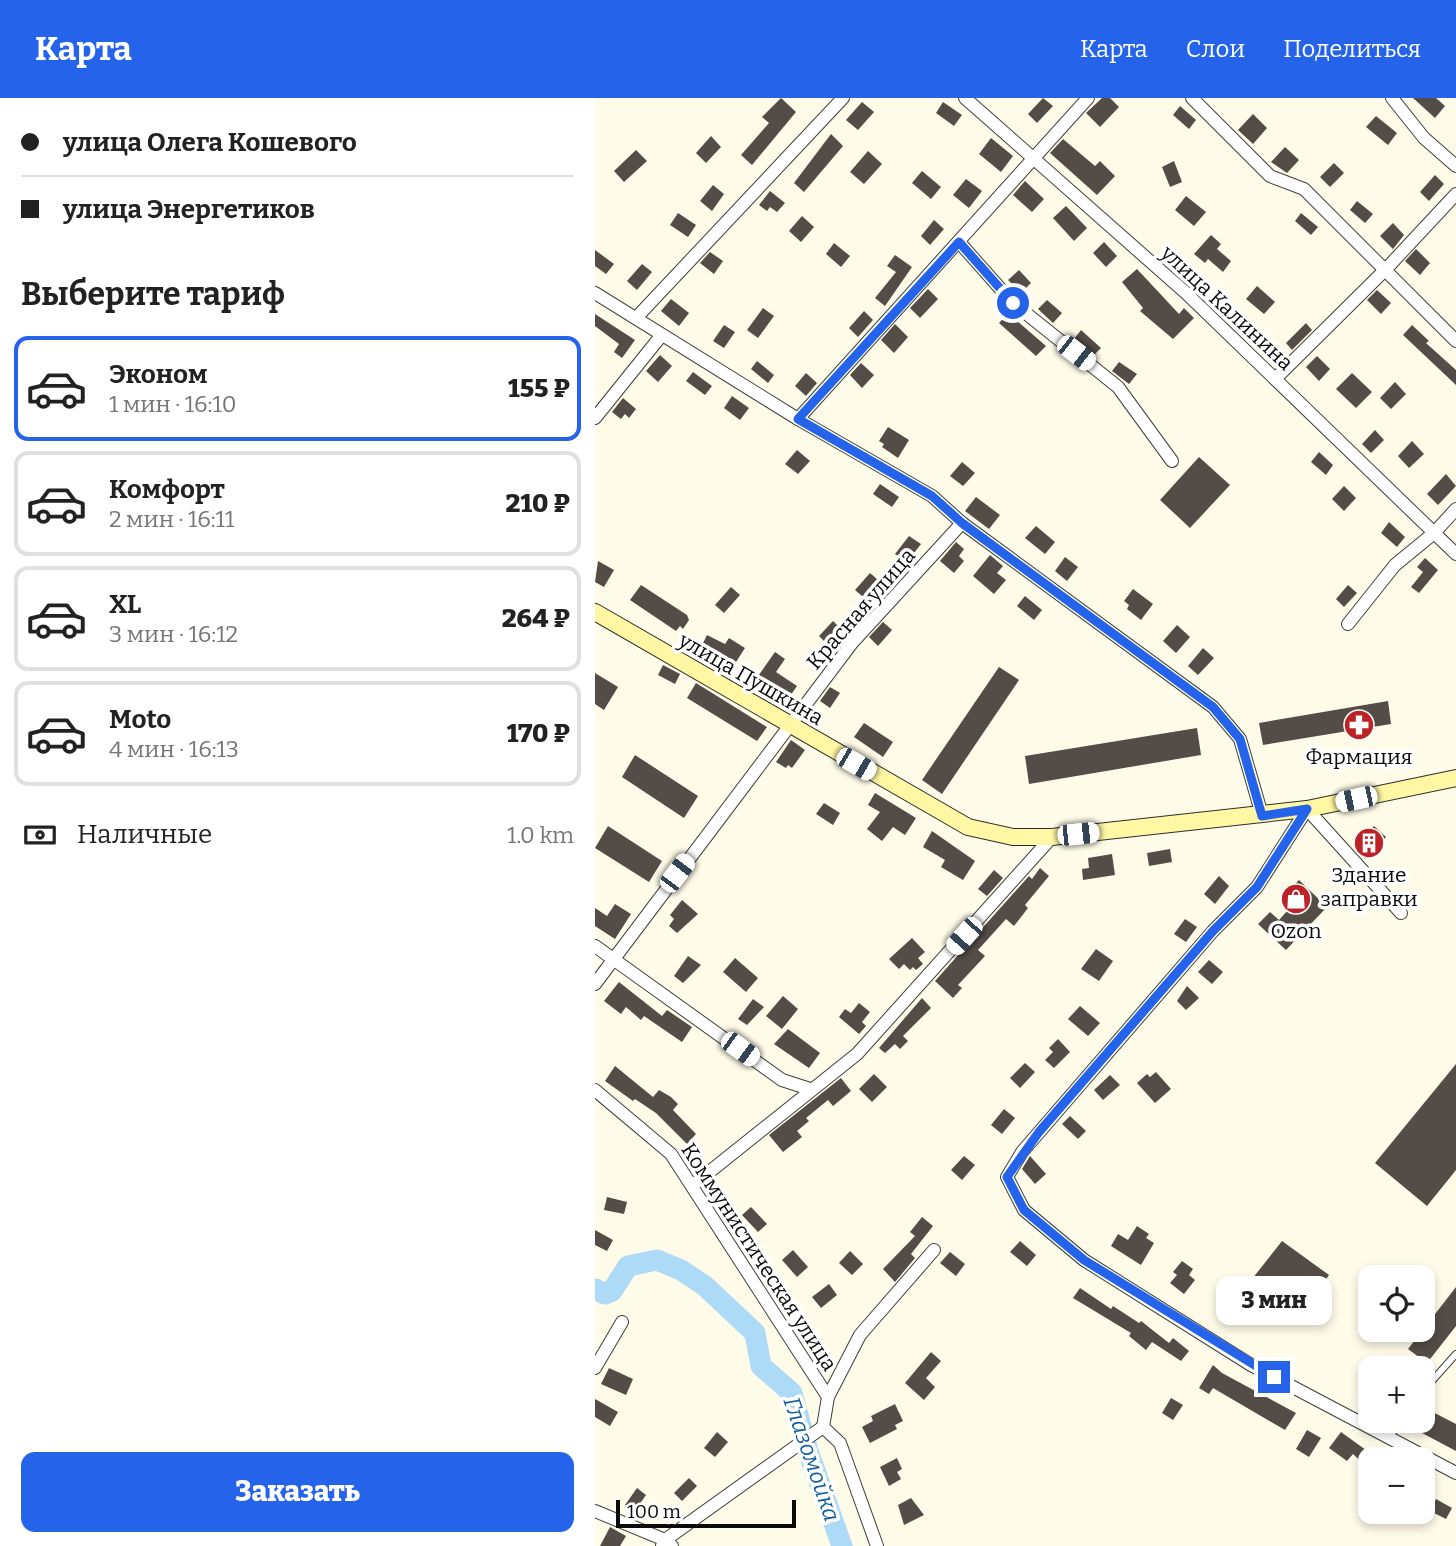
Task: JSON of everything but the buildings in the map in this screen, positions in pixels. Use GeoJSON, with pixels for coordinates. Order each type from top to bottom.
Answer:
{"type":"FeatureCollection","features":[{"type":"Feature","properties":{"kind":"main road","name":"улица Пушкина"},"geometry":{"type":"LineString","coordinates":[[595,612],[968,828],[1013,837],[1052,837],[1262,816],[1456,778]]}},
{"type":"Feature","properties":{"kind":"street"},"geometry":{"type":"LineString","coordinates":[[636,318],[843,98]]}},
{"type":"Feature","properties":{"kind":"street","name":"улица Калинина"},"geometry":{"type":"LineString","coordinates":[[965,98],[1186,293],[1456,554]]}},
{"type":"Feature","properties":{"kind":"street"},"geometry":{"type":"LineString","coordinates":[[798,419],[1088,98]]}},
{"type":"Feature","properties":{"kind":"street"},"geometry":{"type":"LineString","coordinates":[[1192,98],[1270,176],[1304,189],[1387,268],[1456,341]]}},
{"type":"Feature","properties":{"kind":"street"},"geometry":{"type":"LineString","coordinates":[[1392,98],[1424,138],[1456,166]]}},
{"type":"Feature","properties":{"kind":"street"},"geometry":{"type":"LineString","coordinates":[[1275,379],[1387,268],[1456,194]]}},
{"type":"Feature","properties":{"kind":"street"},"geometry":{"type":"LineString","coordinates":[[959,242],[1013,303],[1118,387],[1172,461]]}},
{"type":"Feature","properties":{"kind":"street"},"geometry":{"type":"LineString","coordinates":[[595,293],[798,419],[932,496],[962,523],[1213,707],[1240,739],[1262,816]]}},
{"type":"Feature","properties":{"kind":"street"},"geometry":{"type":"LineString","coordinates":[[595,418],[661,336]]}},
{"type":"Feature","properties":{"kind":"street"},"geometry":{"type":"LineString","coordinates":[[1348,624],[1395,565],[1434,533],[1456,509]]}},
{"type":"Feature","properties":{"kind":"street","name":"Красная улица"},"geometry":{"type":"LineString","coordinates":[[613,957],[852,643],[962,523]]}},
{"type":"Feature","properties":{"kind":"street"},"geometry":{"type":"LineString","coordinates":[[1401,913],[1307,809],[1257,887],[1213,931],[1022,1152],[1007,1177],[1024,1210],[1084,1260],[1251,1365],[1456,1474]]}},
{"type":"Feature","properties":{"kind":"street"},"geometry":{"type":"LineString","coordinates":[[693,1185],[857,1054],[1052,837]]}},
{"type":"Feature","properties":{"kind":"street"},"geometry":{"type":"LineString","coordinates":[[595,946],[782,1080],[810,1089]]}},
{"type":"Feature","properties":{"kind":"street"},"geometry":{"type":"LineString","coordinates":[[595,984],[613,957]]}},
{"type":"Feature","properties":{"kind":"street","name":"Коммунистическая улица"},"geometry":{"type":"LineString","coordinates":[[595,1090],[671,1153],[693,1185],[828,1397],[823,1427]]}},
{"type":"Feature","properties":{"kind":"street"},"geometry":{"type":"LineString","coordinates":[[828,1397],[860,1335],[934,1250]]}},
{"type":"Feature","properties":{"kind":"street"},"geometry":{"type":"LineString","coordinates":[[595,1368],[622,1322]]}},
{"type":"Feature","properties":{"kind":"street"},"geometry":{"type":"LineString","coordinates":[[595,1511],[666,1544],[773,1461],[823,1427],[840,1443],[877,1546]]}},
{"type":"Feature","properties":{"kind":"lane"},"geometry":{"type":"LineString","coordinates":[[1435,1378],[1456,1354]]}},
{"type":"Feature","properties":{"kind":"lane"},"geometry":{"type":"LineString","coordinates":[[1389,1438],[1392,1433]]}},
{"type":"Feature","properties":{"kind":"waterway","name":"Глазомойка"},"geometry":{"type":"LineString","coordinates":[[595,1289],[605,1294],[612,1291],[628,1266],[657,1260],[681,1270],[705,1286],[755,1333],[761,1366],[792,1393],[808,1451],[842,1546]]}},
{"type":"Feature","properties":{"kind":"place","name":"Фармация"},"geometry":{"type":"Point","coordinates":[1359,725]}},
{"type":"Feature","properties":{"kind":"place","name":"Здание заправки"},"geometry":{"type":"Point","coordinates":[1369,843]}},
{"type":"Feature","properties":{"kind":"place","name":"Ozon"},"geometry":{"type":"Point","coordinates":[1296,899]}},
{"type":"Feature","properties":{"kind":"route"},"geometry":{"type":"LineString","coordinates":[[1013,303],[959,242],[798,419],[932,496],[962,523],[1213,707],[1240,739],[1262,816],[1307,809],[1257,887],[1213,931],[1039,1132],[1022,1152],[1007,1177],[1024,1210],[1084,1260],[1274,1377]]}}]}
